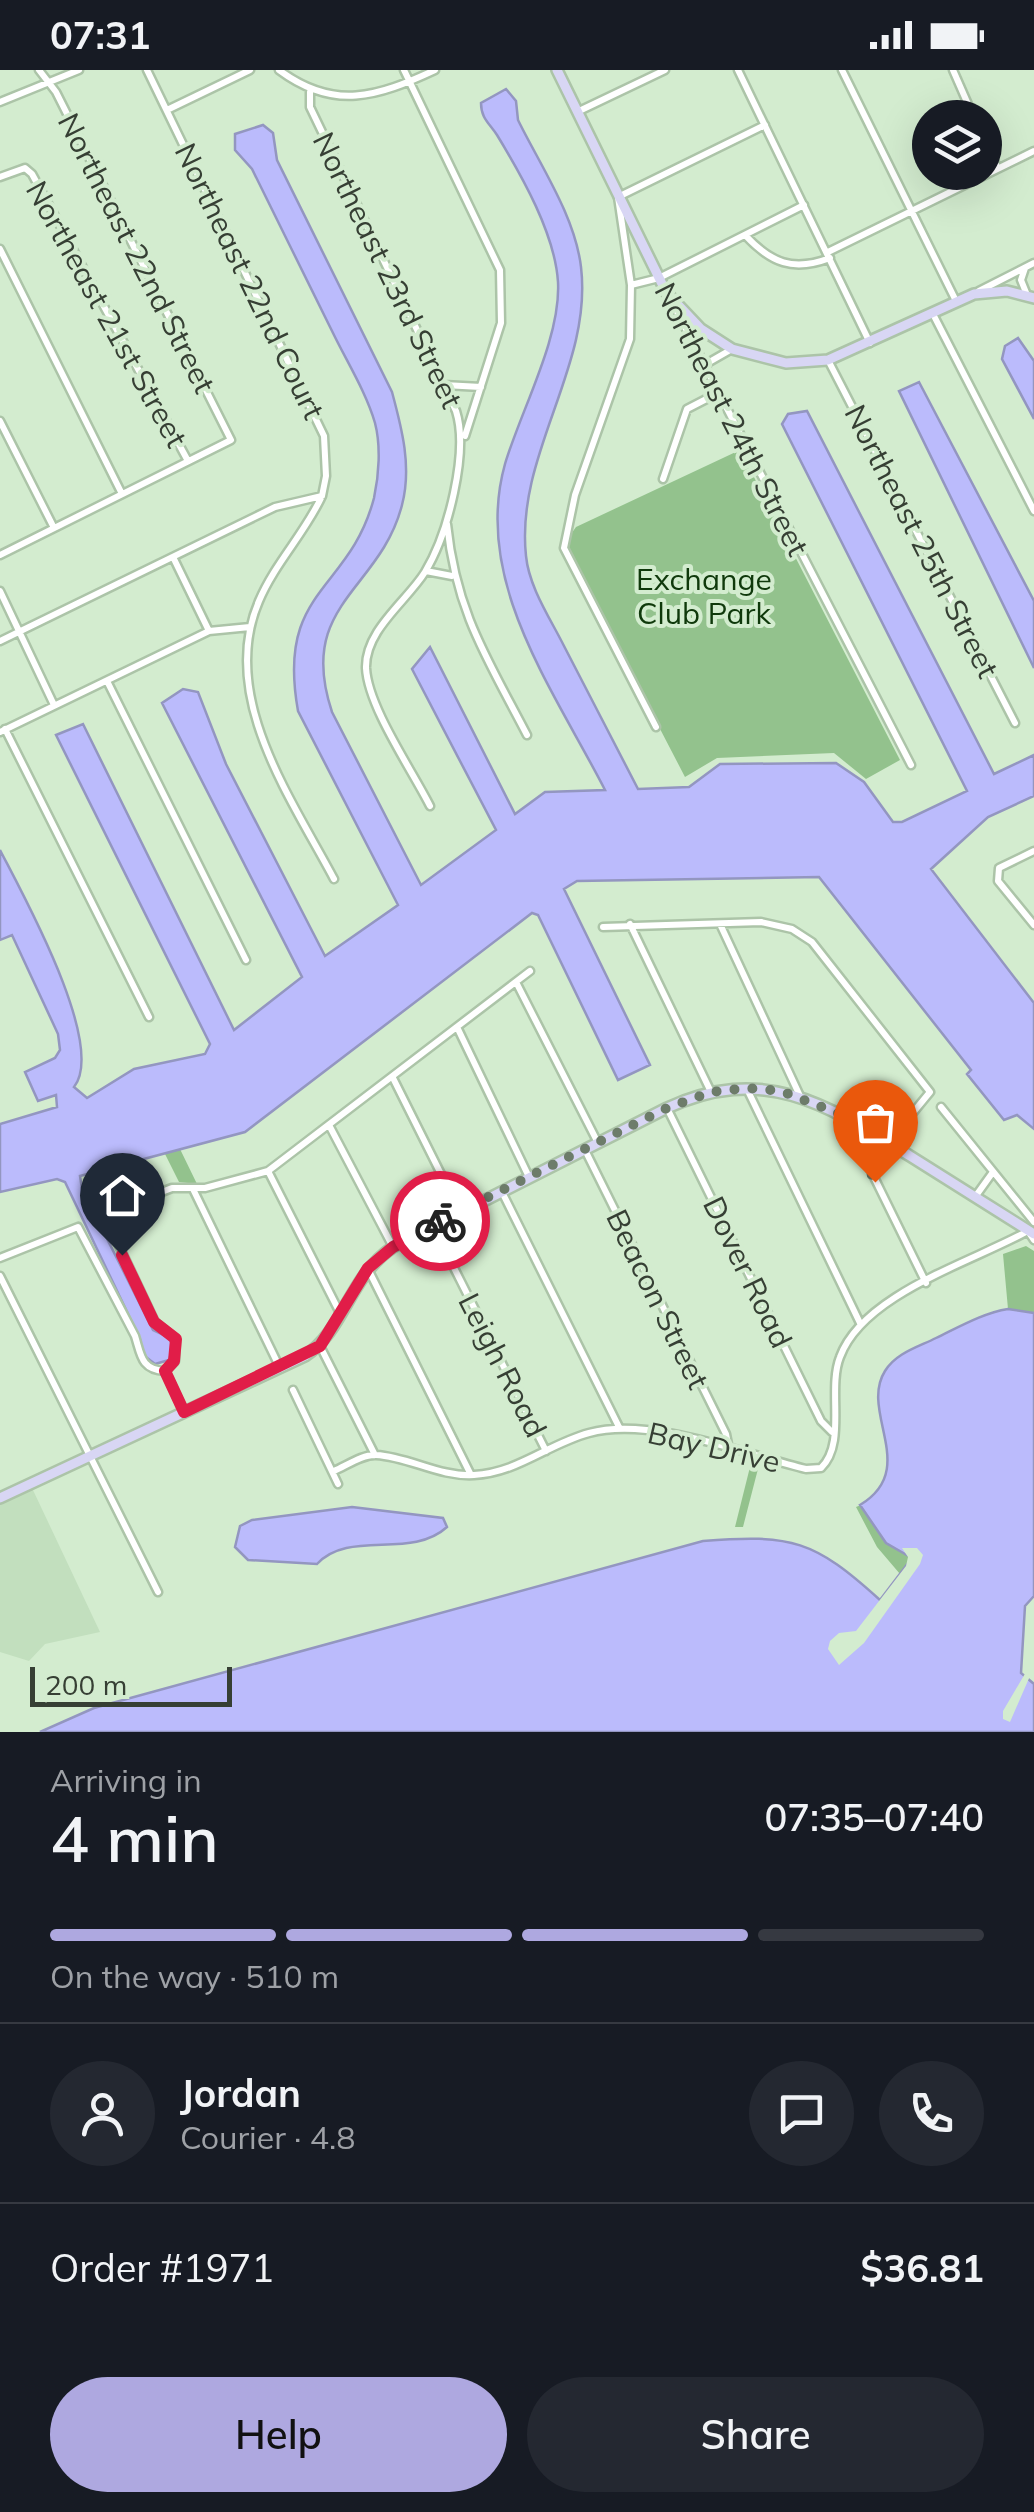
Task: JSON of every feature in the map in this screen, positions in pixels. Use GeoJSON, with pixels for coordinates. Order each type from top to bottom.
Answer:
{"type":"FeatureCollection","features":[{"type":"Feature","properties":{"kind":"main road","name":"Northeast 24th Street"},"geometry":{"type":"LineString","coordinates":[[557,70],[666,292]]}},
{"type":"Feature","properties":{"kind":"main road"},"geometry":{"type":"LineString","coordinates":[[666,292],[700,330],[732,348],[786,363],[828,360],[974,294],[1002,291],[1031,296]]}},
{"type":"Feature","properties":{"kind":"main road"},"geometry":{"type":"LineString","coordinates":[[0,1498],[320,1346],[368,1268],[393,1247],[667,1108],[711,1092],[747,1088],[800,1096],[845,1116],[1033,1232]]}},
{"type":"Feature","properties":{"kind":"street","name":"Northeast 22nd Street"},"geometry":{"type":"LineString","coordinates":[[39,70],[56,92],[231,440],[188,461]]}},
{"type":"Feature","properties":{"kind":"street"},"geometry":{"type":"LineString","coordinates":[[0,102],[79,70]]}},
{"type":"Feature","properties":{"kind":"street","name":"Northeast 22nd Court"},"geometry":{"type":"LineString","coordinates":[[147,70],[315,413],[327,453],[322,496],[271,576],[250,627],[247,671],[252,702],[270,756],[334,880]]}},
{"type":"Feature","properties":{"kind":"street"},"geometry":{"type":"LineString","coordinates":[[168,110],[250,70]]}},
{"type":"Feature","properties":{"kind":"street","name":"Northeast 23rd Street"},"geometry":{"type":"LineString","coordinates":[[279,70],[310,92],[310,107],[444,385],[465,437],[447,522],[426,571],[374,639],[366,670],[376,702],[430,806]]}},
{"type":"Feature","properties":{"kind":"street"},"geometry":{"type":"LineString","coordinates":[[404,70],[500,270],[501,323],[465,437]]}},
{"type":"Feature","properties":{"kind":"street"},"geometry":{"type":"LineString","coordinates":[[310,92],[356,96],[410,82],[435,70]]}},
{"type":"Feature","properties":{"kind":"street"},"geometry":{"type":"LineString","coordinates":[[577,112],[666,70]]}},
{"type":"Feature","properties":{"kind":"street"},"geometry":{"type":"LineString","coordinates":[[738,70],[870,343]]}},
{"type":"Feature","properties":{"kind":"street"},"geometry":{"type":"LineString","coordinates":[[842,70],[956,302]]}},
{"type":"Feature","properties":{"kind":"street"},"geometry":{"type":"LineString","coordinates":[[953,70],[966,100]]}},
{"type":"Feature","properties":{"kind":"street"},"geometry":{"type":"LineString","coordinates":[[656,727],[564,548],[575,495],[630,339],[631,285],[618,197],[765,124]]}},
{"type":"Feature","properties":{"kind":"street"},"geometry":{"type":"LineString","coordinates":[[1002,165],[1034,150]]}},
{"type":"Feature","properties":{"kind":"street","name":"Northeast 21st Street"},"geometry":{"type":"LineString","coordinates":[[0,177],[26,168],[188,461]]}},
{"type":"Feature","properties":{"kind":"street"},"geometry":{"type":"LineString","coordinates":[[744,235],[775,262],[799,267],[950,190]]}},
{"type":"Feature","properties":{"kind":"street"},"geometry":{"type":"LineString","coordinates":[[631,285],[659,278],[804,205]]}},
{"type":"Feature","properties":{"kind":"street"},"geometry":{"type":"LineString","coordinates":[[0,249],[122,494]]}},
{"type":"Feature","properties":{"kind":"street"},"geometry":{"type":"LineString","coordinates":[[974,294],[1034,263]]}},
{"type":"Feature","properties":{"kind":"street"},"geometry":{"type":"LineString","coordinates":[[1026,267],[1020,277],[1031,296]]}},
{"type":"Feature","properties":{"kind":"street","name":"Northeast 24th Street"},"geometry":{"type":"LineString","coordinates":[[666,292],[911,765]]}},
{"type":"Feature","properties":{"kind":"street"},"geometry":{"type":"LineString","coordinates":[[933,314],[1034,511]]}},
{"type":"Feature","properties":{"kind":"street"},"geometry":{"type":"LineString","coordinates":[[704,366],[732,348]]}},
{"type":"Feature","properties":{"kind":"street","name":"Northeast 25th Street"},"geometry":{"type":"LineString","coordinates":[[828,360],[1015,723]]}},
{"type":"Feature","properties":{"kind":"street"},"geometry":{"type":"LineString","coordinates":[[444,385],[480,387]]}},
{"type":"Feature","properties":{"kind":"street"},"geometry":{"type":"LineString","coordinates":[[663,478],[686,409],[718,393]]}},
{"type":"Feature","properties":{"kind":"street"},"geometry":{"type":"LineString","coordinates":[[0,421],[54,528]]}},
{"type":"Feature","properties":{"kind":"street"},"geometry":{"type":"LineString","coordinates":[[0,556],[188,461]]}},
{"type":"Feature","properties":{"kind":"street"},"geometry":{"type":"LineString","coordinates":[[0,641],[276,507],[322,496]]}},
{"type":"Feature","properties":{"kind":"street"},"geometry":{"type":"LineString","coordinates":[[447,522],[452,576],[461,604],[527,735]]}},
{"type":"Feature","properties":{"kind":"street"},"geometry":{"type":"LineString","coordinates":[[173,557],[209,632]]}},
{"type":"Feature","properties":{"kind":"street"},"geometry":{"type":"LineString","coordinates":[[426,571],[452,576]]}},
{"type":"Feature","properties":{"kind":"street"},"geometry":{"type":"LineString","coordinates":[[0,591],[54,705]]}},
{"type":"Feature","properties":{"kind":"street"},"geometry":{"type":"LineString","coordinates":[[149,1017],[2,731],[209,632],[250,627]]}},
{"type":"Feature","properties":{"kind":"street"},"geometry":{"type":"LineString","coordinates":[[106,681],[246,960]]}},
{"type":"Feature","properties":{"kind":"street"},"geometry":{"type":"LineString","coordinates":[[1034,851],[999,868],[998,881],[1034,925]]}},
{"type":"Feature","properties":{"kind":"street"},"geometry":{"type":"LineString","coordinates":[[630,924],[711,1092]]}},
{"type":"Feature","properties":{"kind":"street"},"geometry":{"type":"LineString","coordinates":[[720,924],[800,1096]]}},
{"type":"Feature","properties":{"kind":"street"},"geometry":{"type":"LineString","coordinates":[[603,927],[779,924],[803,935],[930,1092],[888,1142]]}},
{"type":"Feature","properties":{"kind":"street"},"geometry":{"type":"LineString","coordinates":[[165,1371],[174,1361],[176,1339],[154,1322],[104,1214],[172,1188],[192,1189],[268,1170],[530,971]]}},
{"type":"Feature","properties":{"kind":"street"},"geometry":{"type":"LineString","coordinates":[[516,982],[598,1142]]}},
{"type":"Feature","properties":{"kind":"street"},"geometry":{"type":"LineString","coordinates":[[457,1028],[530,1177]]}},
{"type":"Feature","properties":{"kind":"street"},"geometry":{"type":"LineString","coordinates":[[393,1078],[460,1212]]}},
{"type":"Feature","properties":{"kind":"street"},"geometry":{"type":"LineString","coordinates":[[747,1088],[860,1323]]}},
{"type":"Feature","properties":{"kind":"street"},"geometry":{"type":"LineString","coordinates":[[833,1434],[834,1376],[840,1355],[860,1323],[888,1302],[1033,1232],[994,1172],[941,1107]]}},
{"type":"Feature","properties":{"kind":"street","name":"Dover Road"},"geometry":{"type":"LineString","coordinates":[[667,1108],[821,1420],[833,1434]]}},
{"type":"Feature","properties":{"kind":"street"},"geometry":{"type":"LineString","coordinates":[[845,1116],[926,1283]]}},
{"type":"Feature","properties":{"kind":"street"},"geometry":{"type":"LineString","coordinates":[[329,1124],[393,1247]]}},
{"type":"Feature","properties":{"kind":"street","name":"Beacon Street"},"geometry":{"type":"LineString","coordinates":[[584,1149],[726,1434],[729,1450]]}},
{"type":"Feature","properties":{"kind":"street"},"geometry":{"type":"LineString","coordinates":[[268,1170],[340,1312]]}},
{"type":"Feature","properties":{"kind":"street"},"geometry":{"type":"LineString","coordinates":[[975,1197],[994,1172]]}},
{"type":"Feature","properties":{"kind":"street"},"geometry":{"type":"LineString","coordinates":[[192,1189],[280,1368]]}},
{"type":"Feature","properties":{"kind":"street"},"geometry":{"type":"LineString","coordinates":[[502,1190],[620,1427]]}},
{"type":"Feature","properties":{"kind":"street","name":"Leigh Road"},"geometry":{"type":"LineString","coordinates":[[432,1225],[546,1452]]}},
{"type":"Feature","properties":{"kind":"street"},"geometry":{"type":"LineString","coordinates":[[0,1258],[78,1227],[135,1336],[138,1354],[144,1364],[165,1371],[184,1412]]}},
{"type":"Feature","properties":{"kind":"street"},"geometry":{"type":"LineString","coordinates":[[368,1268],[471,1476]]}},
{"type":"Feature","properties":{"kind":"street"},"geometry":{"type":"LineString","coordinates":[[0,1276],[158,1592]]}},
{"type":"Feature","properties":{"kind":"street"},"geometry":{"type":"LineString","coordinates":[[320,1346],[376,1455],[334,1471]]}},
{"type":"Feature","properties":{"kind":"street"},"geometry":{"type":"LineString","coordinates":[[293,1390],[338,1484]]}},
{"type":"Feature","properties":{"kind":"street","name":"Bay Drive"},"geometry":{"type":"LineString","coordinates":[[376,1455],[428,1470],[471,1476],[509,1469],[586,1434],[620,1427],[806,1469],[821,1468],[830,1460],[833,1434]]}},
{"type":"Feature","properties":{"kind":"shaded area"},"geometry":{"type":"Polygon","coordinates":[[[32,1488],[100,1632],[45,1644],[29,1661],[0,1652],[0,1503],[32,1488]]]}},
{"type":"Feature","properties":{"kind":"green space","name":"Exchange Club Park"},"geometry":{"type":"Polygon","coordinates":[[[740,450],[900,760],[866,779],[834,753],[717,758],[685,777],[564,544],[576,527],[740,450]]]}},
{"type":"Feature","properties":{"kind":"green space"},"geometry":{"type":"Polygon","coordinates":[[[180,1149],[197,1184],[179,1182],[165,1154],[180,1149]]]}},
{"type":"Feature","properties":{"kind":"green space"},"geometry":{"type":"Polygon","coordinates":[[[1026,1246],[1034,1251],[1034,1313],[1008,1309],[1003,1254],[1026,1246]]]}},
{"type":"Feature","properties":{"kind":"green space"},"geometry":{"type":"Polygon","coordinates":[[[751,1463],[759,1465],[743,1527],[735,1527],[751,1463]]]}},
{"type":"Feature","properties":{"kind":"green space"},"geometry":{"type":"Polygon","coordinates":[[[861,1505],[886,1543],[912,1557],[900,1574],[877,1547],[856,1507],[861,1505]]]}},
{"type":"Feature","properties":{"kind":"water"},"geometry":{"type":"Polygon","coordinates":[[[506,89],[516,101],[518,120],[556,191],[572,229],[581,267],[582,304],[576,340],[542,446],[526,518],[528,568],[541,602],[638,789],[689,787],[720,764],[836,763],[864,782],[893,822],[902,822],[967,791],[782,424],[788,414],[807,411],[994,774],[1034,755],[1034,796],[988,817],[931,869],[1034,1003],[1034,1129],[1017,1115],[1004,1120],[967,1074],[971,1070],[819,877],[577,881],[564,889],[650,1065],[618,1080],[538,915],[532,913],[245,1132],[80,1176],[82,1189],[153,1330],[168,1337],[173,1345],[169,1360],[155,1364],[142,1354],[140,1339],[65,1182],[57,1179],[0,1192],[0,1124],[57,1107],[56,1095],[38,1101],[25,1072],[55,1058],[60,1050],[58,1034],[12,935],[0,940],[0,850],[42,933],[71,1005],[81,1067],[74,1087],[87,1098],[134,1069],[205,1054],[210,1044],[56,735],[83,724],[234,1030],[302,977],[162,703],[183,689],[198,692],[226,764],[325,956],[398,905],[298,711],[294,670],[297,639],[318,594],[363,529],[376,489],[378,441],[361,389],[252,169],[235,150],[235,134],[263,125],[273,133],[277,160],[392,392],[404,448],[405,491],[391,534],[345,600],[325,646],[324,676],[332,712],[421,885],[496,830],[412,669],[430,647],[515,814],[545,792],[605,790],[524,633],[509,592],[500,550],[498,507],[505,464],[547,350],[558,282],[551,245],[536,206],[482,113],[481,103],[506,89]]]}},
{"type":"Feature","properties":{"kind":"water"},"geometry":{"type":"Polygon","coordinates":[[[1018,338],[1034,361],[1034,419],[1002,359],[1005,346],[1018,338]]]}},
{"type":"Feature","properties":{"kind":"water"},"geometry":{"type":"Polygon","coordinates":[[[919,382],[1034,601],[1034,668],[899,391],[919,382]]]}},
{"type":"Feature","properties":{"kind":"water"},"geometry":{"type":"Polygon","coordinates":[[[1008,1309],[1034,1313],[1034,1596],[1025,1606],[1021,1673],[1034,1684],[1034,1732],[40,1732],[94,1708],[703,1541],[759,1539],[800,1545],[837,1564],[880,1600],[912,1558],[886,1543],[860,1505],[877,1491],[886,1475],[879,1404],[879,1387],[885,1371],[908,1351],[980,1317],[1008,1309]]]}},
{"type":"Feature","properties":{"kind":"water"},"geometry":{"type":"Polygon","coordinates":[[[352,1507],[443,1518],[447,1527],[416,1542],[346,1548],[317,1564],[248,1560],[235,1547],[240,1526],[252,1520],[352,1507]]]}},
{"type":"Feature","properties":{"kind":"pier"},"geometry":{"type":"Polygon","coordinates":[[[902,1548],[917,1548],[923,1555],[920,1564],[864,1643],[839,1665],[828,1649],[830,1641],[839,1633],[856,1631],[906,1566],[908,1557],[902,1548]]]}},
{"type":"Feature","properties":{"kind":"pier"},"geometry":{"type":"Polygon","coordinates":[[[1026,1672],[1030,1676],[1010,1722],[1003,1719],[1003,1711],[1026,1672]]]}},
{"type":"Feature","properties":{"kind":"way so far"},"geometry":{"type":"LineString","coordinates":[[440,1221],[686,1100],[731,1089],[781,1091],[845,1116],[875,1182]]}},
{"type":"Feature","properties":{"kind":"route"},"geometry":{"type":"LineString","coordinates":[[122,1255],[154,1322],[176,1339],[178,1350],[165,1371],[184,1412],[320,1346],[336,1324],[353,1286],[368,1268],[393,1247],[440,1221]]}}]}
